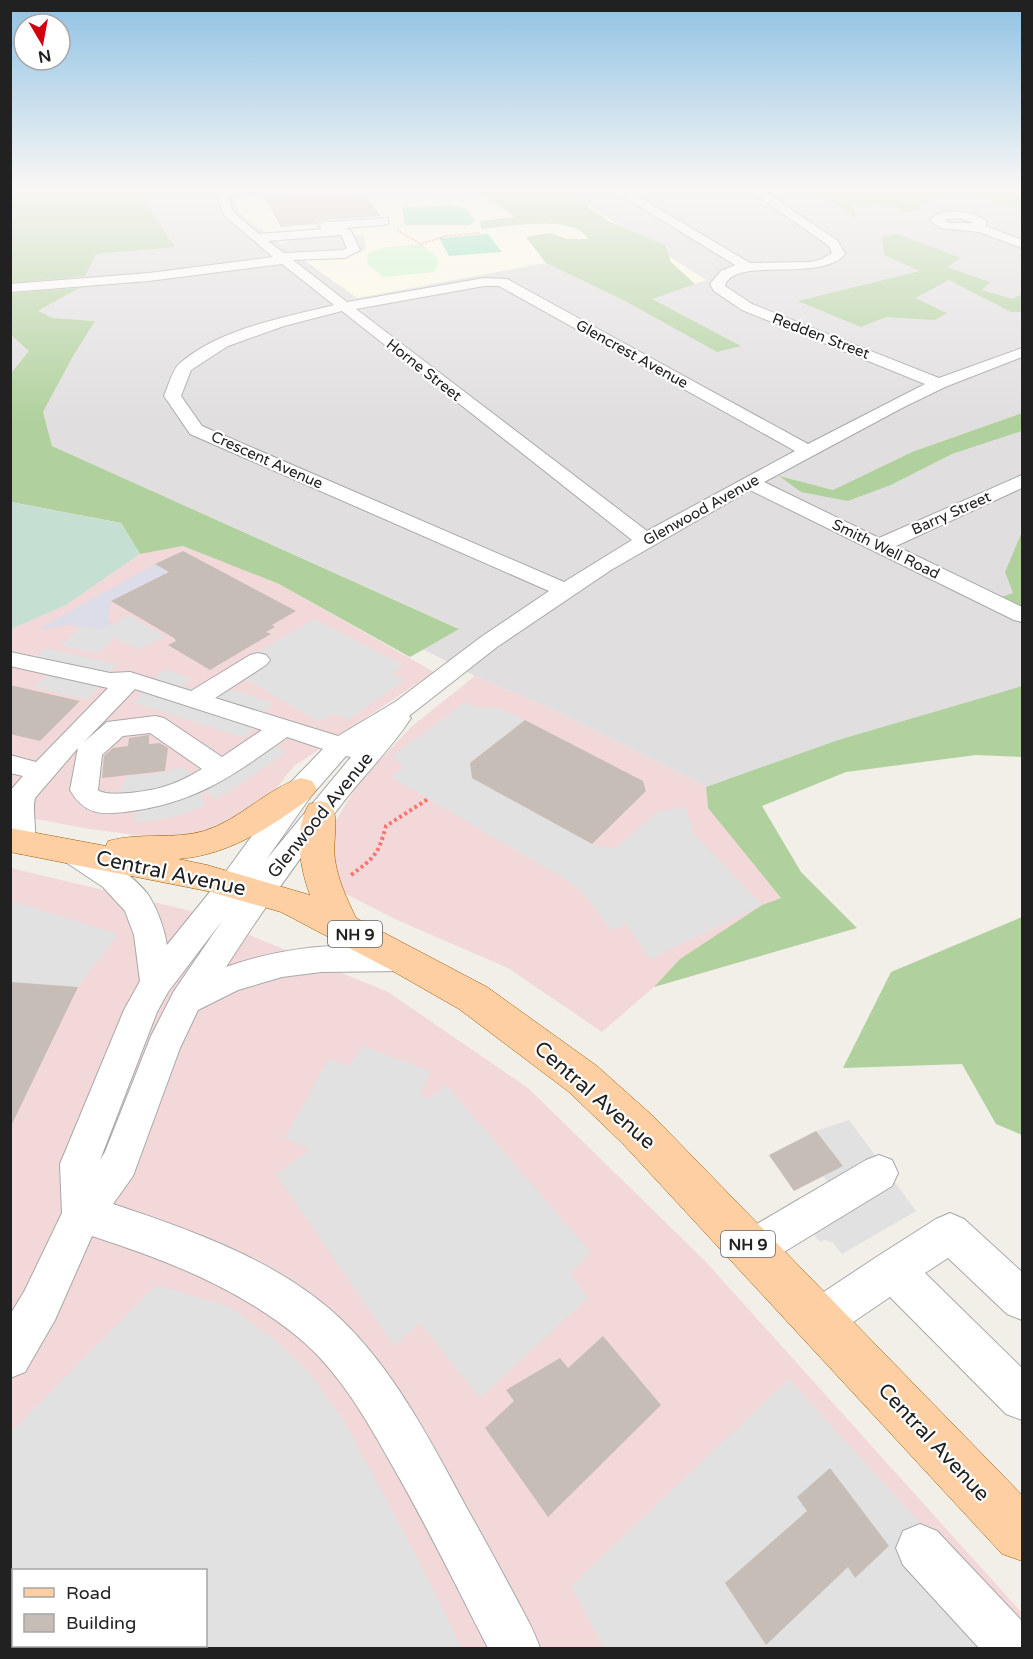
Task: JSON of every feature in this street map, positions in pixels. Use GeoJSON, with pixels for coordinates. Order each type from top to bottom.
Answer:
{"type":"FeatureCollection","features":[{"type":"Feature","properties":{"kind":"main road"},"geometry":{"type":"LineString","coordinates":[[74,853],[190,845],[216,839],[311,800],[318,865],[325,890],[342,927]]}},
{"type":"Feature","properties":{"kind":"main road","name":"Central Avenue"},"geometry":{"type":"LineString","coordinates":[[16,842],[245,889],[292,902],[402,958],[473,998],[583,1079],[638,1130],[1023,1534]]}},
{"type":"Feature","properties":{"kind":"street"},"geometry":{"type":"LineString","coordinates":[[10,288],[160,276],[242,264]]}},
{"type":"Feature","properties":{"kind":"street","name":"Horne Street"},"geometry":{"type":"LineString","coordinates":[[288,264],[645,540]]}},
{"type":"Feature","properties":{"kind":"street"},"geometry":{"type":"LineString","coordinates":[[743,264],[816,264]]}},
{"type":"Feature","properties":{"kind":"street","name":"Redden Street"},"geometry":{"type":"LineString","coordinates":[[746,266],[723,275],[717,284],[718,288],[747,307],[939,384]]}},
{"type":"Feature","properties":{"kind":"street","name":"Glencrest Avenue"},"geometry":{"type":"LineString","coordinates":[[344,308],[484,282],[502,282],[808,451]]}},
{"type":"Feature","properties":{"kind":"street","name":"Crescent Avenue"},"geometry":{"type":"LineString","coordinates":[[344,308],[275,323],[228,339],[207,350],[190,362],[175,382],[173,389],[175,403],[182,418],[196,430],[564,590]]}},
{"type":"Feature","properties":{"kind":"street","name":"Glenwood Avenue"},"geometry":{"type":"LineString","coordinates":[[245,889],[311,800],[340,746],[404,708],[489,642],[564,590],[645,540],[808,451],[939,384],[1023,352]]}},
{"type":"Feature","properties":{"kind":"street","name":"Barry Street"},"geometry":{"type":"LineString","coordinates":[[880,545],[1023,481]]}},
{"type":"Feature","properties":{"kind":"street","name":"Smith Well Road"},"geometry":{"type":"LineString","coordinates":[[750,483],[1023,615]]}},
{"type":"Feature","properties":{"kind":"street"},"geometry":{"type":"LineString","coordinates":[[10,659],[110,681],[130,680],[340,746],[370,753]]}},
{"type":"Feature","properties":{"kind":"street"},"geometry":{"type":"LineString","coordinates":[[194,700],[258,660]]}},
{"type":"Feature","properties":{"kind":"street"},"geometry":{"type":"LineString","coordinates":[[130,680],[78,749],[84,790],[87,796],[99,803],[168,795],[196,785],[284,727]]}},
{"type":"Feature","properties":{"kind":"street","name":"Glenwood Avenue"},"geometry":{"type":"LineString","coordinates":[[311,800],[370,753],[383,739],[404,708]]}},
{"type":"Feature","properties":{"kind":"street"},"geometry":{"type":"LineString","coordinates":[[16,842],[18,808],[22,795],[41,772],[116,728],[154,724],[221,769]]}},
{"type":"Feature","properties":{"kind":"street"},"geometry":{"type":"LineString","coordinates":[[10,764],[41,772]]}},
{"type":"Feature","properties":{"kind":"street"},"geometry":{"type":"LineString","coordinates":[[74,853],[107,873],[134,898],[143,911],[152,941],[156,982]]}},
{"type":"Feature","properties":{"kind":"street"},"geometry":{"type":"LineString","coordinates":[[81,1214],[79,1164],[141,1010],[156,982],[245,889]]}},
{"type":"Feature","properties":{"kind":"street"},"geometry":{"type":"LineString","coordinates":[[10,1357],[40,1305],[81,1214],[120,1163],[163,1047],[245,889]]}},
{"type":"Feature","properties":{"kind":"street"},"geometry":{"type":"LineString","coordinates":[[186,1001],[213,985],[236,976],[297,960],[402,958]]}},
{"type":"Feature","properties":{"kind":"street"},"geometry":{"type":"LineString","coordinates":[[753,1249],[879,1173]]}},
{"type":"Feature","properties":{"kind":"street"},"geometry":{"type":"LineString","coordinates":[[81,1214],[132,1229],[228,1270],[280,1299],[317,1325],[354,1366],[387,1409],[515,1648]]}},
{"type":"Feature","properties":{"kind":"street"},"geometry":{"type":"LineString","coordinates":[[819,1320],[950,1233],[1023,1299]]}},
{"type":"Feature","properties":{"kind":"street"},"geometry":{"type":"LineString","coordinates":[[892,1270],[1023,1398]]}},
{"type":"Feature","properties":{"kind":"street"},"geometry":{"type":"LineString","coordinates":[[920,1548],[1013,1648]]}},
{"type":"Feature","properties":{"kind":"path"},"geometry":{"type":"LineString","coordinates":[[348,876],[360,870],[375,855],[386,826],[428,799]]}},
{"type":"Feature","properties":{"kind":"shaded area"},"geometry":{"type":"Polygon","coordinates":[[[11,264],[1022,264],[1022,413],[912,452],[833,490],[781,477],[848,501],[891,485],[952,454],[1022,431],[1022,534],[1005,572],[1014,593],[982,604],[1022,624],[1022,686],[838,740],[706,787],[544,706],[475,676],[423,649],[458,628],[52,446],[43,412],[95,321],[53,318],[38,312],[77,288],[11,293],[11,264]]]}},
{"type":"Feature","properties":{"kind":"shaded area"},"geometry":{"type":"Polygon","coordinates":[[[310,264],[538,264],[357,298],[310,264]]]}},
{"type":"Feature","properties":{"kind":"shaded area"},"geometry":{"type":"Polygon","coordinates":[[[549,264],[682,264],[706,280],[627,302],[549,264]]]}},
{"type":"Feature","properties":{"kind":"shaded area"},"geometry":{"type":"Polygon","coordinates":[[[11,335],[29,351],[11,373],[11,335]]]}},
{"type":"Feature","properties":{"kind":"shaded area"},"geometry":{"type":"Polygon","coordinates":[[[183,546],[279,584],[434,672],[294,766],[255,815],[202,844],[83,828],[11,814],[10,629],[66,605],[140,554],[183,546]]]}},
{"type":"Feature","properties":{"kind":"shaded area"},"geometry":{"type":"Polygon","coordinates":[[[155,564],[169,572],[111,601],[108,621],[112,624],[105,629],[67,625],[35,631],[155,564]]]}},
{"type":"Feature","properties":{"kind":"shaded area"},"geometry":{"type":"Polygon","coordinates":[[[129,615],[165,637],[139,649],[115,638],[99,653],[60,646],[82,626],[105,629],[129,615]]]}},
{"type":"Feature","properties":{"kind":"shaded area"},"geometry":{"type":"Polygon","coordinates":[[[314,619],[403,665],[392,673],[405,680],[349,719],[332,714],[319,722],[246,679],[258,671],[226,671],[314,619]]]}},
{"type":"Feature","properties":{"kind":"shaded area"},"geometry":{"type":"Polygon","coordinates":[[[46,648],[117,664],[110,673],[112,674],[87,700],[34,687],[53,669],[30,663],[46,648]]]}},
{"type":"Feature","properties":{"kind":"shaded area"},"geometry":{"type":"Polygon","coordinates":[[[164,669],[190,678],[184,686],[213,697],[226,688],[273,703],[245,738],[134,703],[164,669]]]}},
{"type":"Feature","properties":{"kind":"shaded area"},"geometry":{"type":"Polygon","coordinates":[[[475,676],[544,706],[706,787],[708,808],[781,898],[762,905],[680,959],[654,987],[602,1032],[508,968],[397,920],[346,894],[326,856],[334,824],[358,784],[411,727],[475,676]]]}},
{"type":"Feature","properties":{"kind":"shaded area"},"geometry":{"type":"Polygon","coordinates":[[[466,702],[477,708],[496,707],[525,720],[470,763],[472,778],[592,844],[615,849],[657,812],[686,807],[694,834],[762,905],[650,959],[626,924],[611,930],[587,898],[572,883],[391,777],[404,767],[392,756],[466,702]]]}},
{"type":"Feature","properties":{"kind":"shaded area"},"geometry":{"type":"Polygon","coordinates":[[[260,732],[286,753],[217,799],[206,791],[200,795],[205,805],[183,815],[135,823],[135,801],[114,803],[126,777],[166,772],[180,767],[194,775],[260,732]]]}},
{"type":"Feature","properties":{"kind":"shaded area"},"geometry":{"type":"Polygon","coordinates":[[[11,868],[191,911],[388,992],[528,1088],[705,1261],[1022,1613],[1022,1648],[11,1648],[11,868]]]}},
{"type":"Feature","properties":{"kind":"shaded area"},"geometry":{"type":"Polygon","coordinates":[[[10,901],[118,934],[78,987],[11,982],[10,901]]]}},
{"type":"Feature","properties":{"kind":"shaded area"},"geometry":{"type":"Polygon","coordinates":[[[362,1046],[430,1071],[420,1095],[426,1099],[447,1086],[591,1253],[570,1274],[588,1298],[480,1398],[420,1323],[394,1346],[276,1174],[310,1150],[285,1138],[328,1060],[349,1066],[362,1046]]]}},
{"type":"Feature","properties":{"kind":"shaded area"},"geometry":{"type":"Polygon","coordinates":[[[849,1120],[916,1211],[842,1254],[833,1243],[825,1240],[820,1242],[787,1204],[829,1184],[823,1176],[842,1166],[816,1131],[849,1120]]]}},
{"type":"Feature","properties":{"kind":"shaded area"},"geometry":{"type":"Polygon","coordinates":[[[156,1285],[230,1307],[276,1341],[307,1370],[340,1415],[356,1443],[432,1586],[461,1648],[11,1648],[11,1432],[156,1285]]]}},
{"type":"Feature","properties":{"kind":"shaded area"},"geometry":{"type":"Polygon","coordinates":[[[789,1379],[1022,1631],[1022,1648],[604,1648],[571,1586],[789,1379]]]}},
{"type":"Feature","properties":{"kind":"green space"},"geometry":{"type":"Polygon","coordinates":[[[11,264],[91,264],[85,276],[11,283],[11,264]]]}},
{"type":"Feature","properties":{"kind":"green space"},"geometry":{"type":"Polygon","coordinates":[[[369,264],[438,264],[434,272],[383,277],[369,264]]]}},
{"type":"Feature","properties":{"kind":"green space"},"geometry":{"type":"Polygon","coordinates":[[[549,264],[674,264],[695,284],[652,299],[741,346],[717,352],[627,302],[549,264]]]}},
{"type":"Feature","properties":{"kind":"green space"},"geometry":{"type":"Polygon","coordinates":[[[905,264],[951,264],[947,267],[990,282],[982,290],[1012,299],[1022,294],[1022,312],[1011,312],[949,280],[915,298],[947,313],[935,320],[886,317],[861,327],[798,301],[920,271],[905,264]]]}},
{"type":"Feature","properties":{"kind":"green space"},"geometry":{"type":"Polygon","coordinates":[[[79,288],[38,311],[53,318],[95,321],[43,412],[52,446],[459,629],[410,657],[279,584],[183,546],[140,554],[121,523],[11,502],[11,373],[29,351],[11,335],[11,293],[79,288]]]}},
{"type":"Feature","properties":{"kind":"green space"},"geometry":{"type":"Polygon","coordinates":[[[1022,413],[1022,431],[952,454],[891,485],[848,501],[801,492],[779,476],[833,490],[912,452],[1022,413]]]}},
{"type":"Feature","properties":{"kind":"green space"},"geometry":{"type":"Polygon","coordinates":[[[10,502],[121,523],[140,554],[66,605],[11,629],[10,502]]]}},
{"type":"Feature","properties":{"kind":"green space"},"geometry":{"type":"Polygon","coordinates":[[[1021,534],[1022,624],[982,604],[1013,593],[1005,572],[1021,534]]]}},
{"type":"Feature","properties":{"kind":"green space"},"geometry":{"type":"Polygon","coordinates":[[[1022,686],[1022,757],[976,755],[846,772],[762,806],[801,872],[857,928],[654,987],[680,959],[762,905],[781,898],[708,808],[706,787],[838,740],[1022,686]]]}},
{"type":"Feature","properties":{"kind":"green space"},"geometry":{"type":"Polygon","coordinates":[[[1022,917],[1022,1135],[996,1124],[962,1064],[843,1068],[891,972],[1022,917]]]}},
{"type":"Feature","properties":{"kind":"building"},"geometry":{"type":"Polygon","coordinates":[[[183,551],[296,611],[272,625],[275,627],[266,632],[271,634],[210,670],[168,645],[176,641],[174,638],[111,601],[169,572],[155,564],[183,551]]]}},
{"type":"Feature","properties":{"kind":"building"},"geometry":{"type":"Polygon","coordinates":[[[10,685],[80,701],[40,741],[10,734],[10,685]]]}},
{"type":"Feature","properties":{"kind":"building"},"geometry":{"type":"Polygon","coordinates":[[[525,720],[643,781],[646,791],[592,844],[472,778],[470,763],[525,720]]]}},
{"type":"Feature","properties":{"kind":"building"},"geometry":{"type":"Polygon","coordinates":[[[149,735],[149,744],[160,743],[168,748],[165,771],[102,778],[104,756],[113,748],[128,746],[129,738],[149,735]]]}},
{"type":"Feature","properties":{"kind":"building"},"geometry":{"type":"Polygon","coordinates":[[[10,982],[78,987],[10,1128],[10,982]]]}},
{"type":"Feature","properties":{"kind":"building"},"geometry":{"type":"Polygon","coordinates":[[[816,1131],[843,1166],[794,1191],[769,1155],[816,1131]]]}},
{"type":"Feature","properties":{"kind":"building"},"geometry":{"type":"Polygon","coordinates":[[[603,1336],[661,1405],[548,1517],[485,1428],[514,1401],[506,1390],[560,1358],[568,1368],[603,1336]]]}},
{"type":"Feature","properties":{"kind":"building"},"geometry":{"type":"Polygon","coordinates":[[[830,1468],[889,1546],[855,1578],[848,1567],[766,1645],[725,1583],[807,1511],[797,1497],[830,1468]]]}}]}
